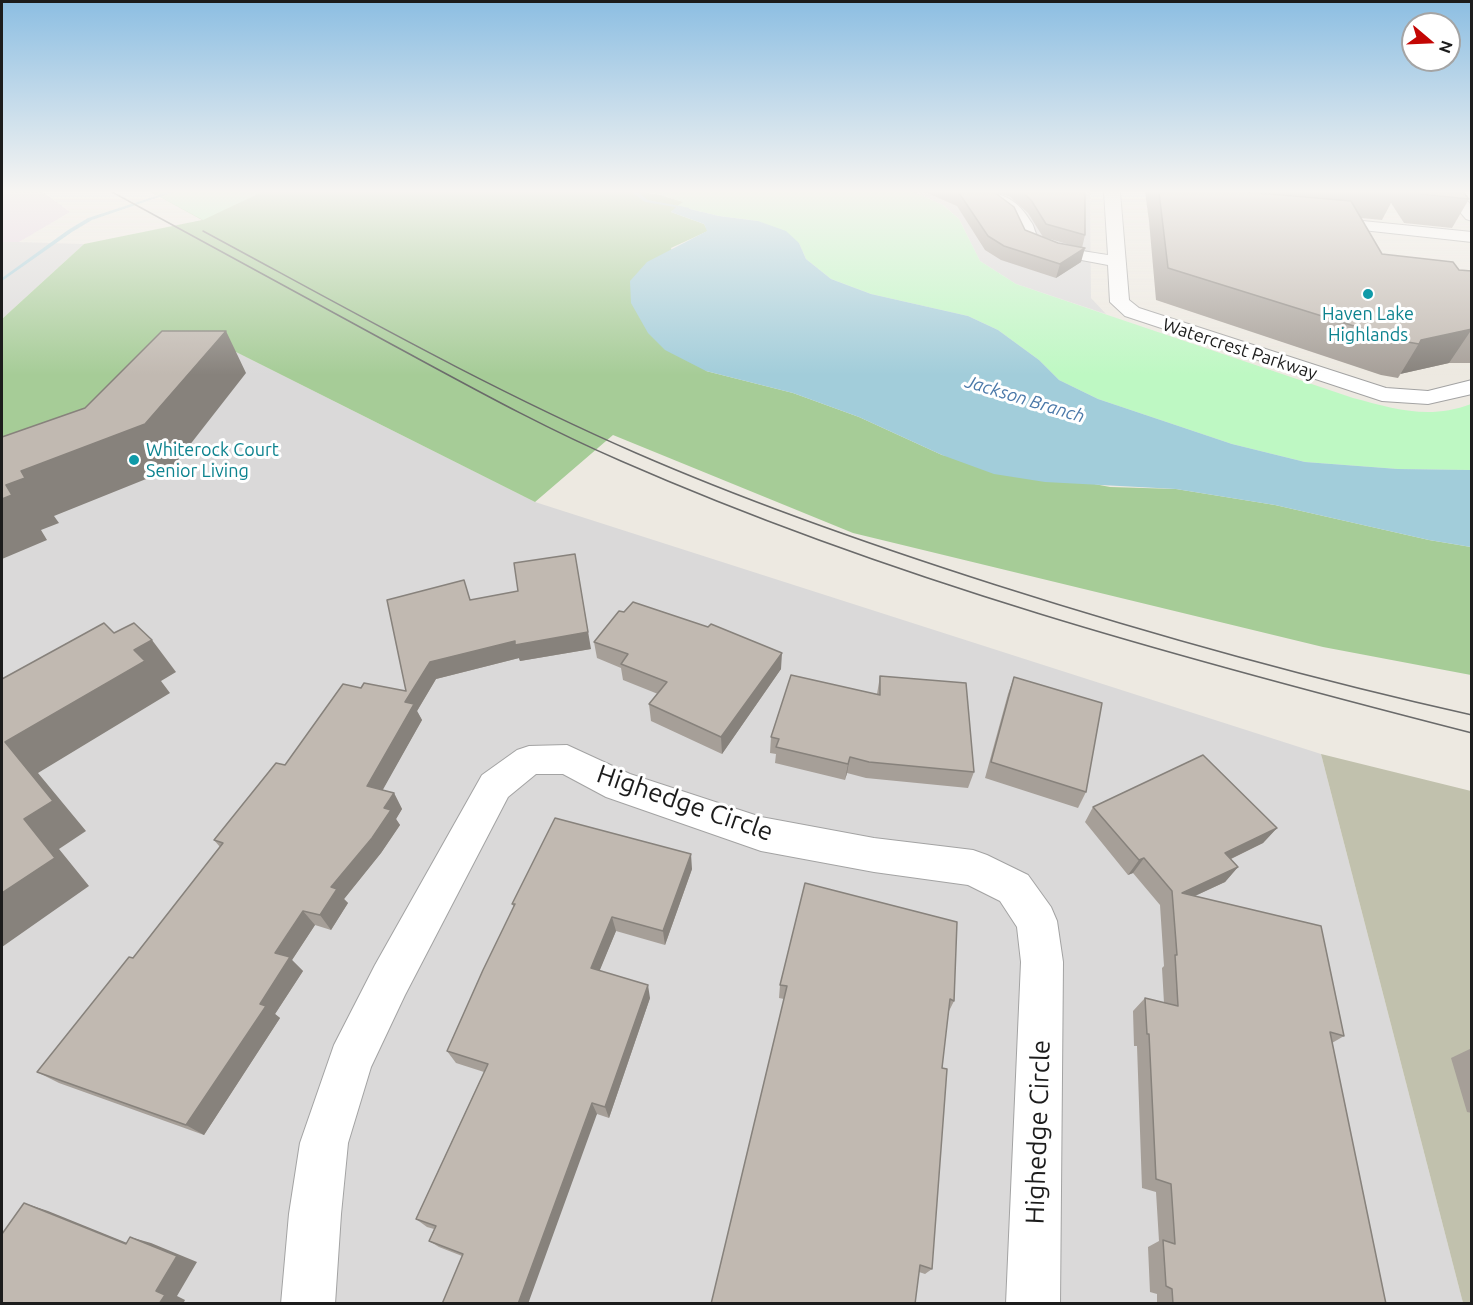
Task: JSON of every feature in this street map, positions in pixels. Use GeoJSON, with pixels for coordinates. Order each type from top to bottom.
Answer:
{"type":"FeatureCollection","features":[{"type":"Feature","properties":{"kind":"street"},"geometry":{"type":"LineString","coordinates":[[1063,253],[1117,261]]}},
{"type":"Feature","properties":{"kind":"street","name":"Watercrest Parkway"},"geometry":{"type":"LineString","coordinates":[[1116,253],[1120,302],[1124,307],[1142,317],[1382,394],[1407,399],[1428,399],[1472,387]]}},
{"type":"Feature","properties":{"kind":"street","name":"Highedge Circle"},"geometry":{"type":"LineString","coordinates":[[308,1304],[315,1214],[324,1143],[350,1061],[395,970],[495,786],[528,760],[567,759],[619,786],[762,834],[874,855],[974,868],[1014,888],[1037,921],[1042,963],[1033,1304]]}},
{"type":"Feature","properties":{"kind":"shaded area"},"geometry":{"type":"Polygon","coordinates":[[[2,253],[74,253],[2,319],[2,253]]]}},
{"type":"Feature","properties":{"kind":"shaded area"},"geometry":{"type":"Polygon","coordinates":[[[976,253],[1091,253],[1091,298],[1106,314],[1016,284],[980,261],[976,253]]]}},
{"type":"Feature","properties":{"kind":"shaded area"},"geometry":{"type":"Polygon","coordinates":[[[236,352],[535,502],[1321,754],[1463,1303],[2,1304],[2,442],[236,352]]]}},
{"type":"Feature","properties":{"kind":"shaded area"},"geometry":{"type":"Polygon","coordinates":[[[1321,754],[1471,791],[1471,1303],[1463,1303],[1321,754]]]}},
{"type":"Feature","properties":{"kind":"green space"},"geometry":{"type":"Polygon","coordinates":[[[74,253],[672,253],[706,371],[793,393],[859,417],[942,455],[1110,487],[1176,489],[1275,505],[1429,540],[1471,547],[1471,675],[1323,647],[853,533],[613,435],[535,502],[236,352],[2,442],[2,319],[74,253]]]}},
{"type":"Feature","properties":{"kind":"green space"},"geometry":{"type":"Polygon","coordinates":[[[803,253],[976,253],[980,261],[1016,284],[1353,398],[1398,409],[1426,412],[1456,409],[1471,404],[1471,470],[1398,469],[1305,462],[1232,444],[1098,399],[1059,380],[1039,360],[998,330],[968,316],[871,294],[831,279],[806,259],[803,253]]]}},
{"type":"Feature","properties":{"kind":"water","name":"Jackson Branch"},"geometry":{"type":"Polygon","coordinates":[[[665,253],[803,253],[806,259],[831,279],[871,294],[968,316],[998,330],[1039,360],[1059,380],[1098,399],[1232,444],[1305,462],[1398,469],[1471,470],[1471,547],[1429,540],[1275,505],[1176,489],[1045,482],[994,474],[942,455],[859,417],[793,393],[706,371],[665,350],[648,333],[631,303],[630,281],[647,262],[665,253]]]}},
{"type":"Feature","properties":{"kind":"building"},"geometry":{"type":"Polygon","coordinates":[[[1025,253],[1077,253],[1060,264],[1025,253]]]}},
{"type":"Feature","properties":{"kind":"building"},"geometry":{"type":"Polygon","coordinates":[[[1166,253],[1381,253],[1453,262],[1459,270],[1472,271],[1472,329],[1421,340],[1419,344],[1402,341],[1168,268],[1166,253]]]}},
{"type":"Feature","properties":{"kind":"building"},"geometry":{"type":"Polygon","coordinates":[[[162,331],[226,331],[145,424],[21,471],[25,478],[6,485],[12,495],[2,499],[2,437],[85,408],[162,331]]]}},
{"type":"Feature","properties":{"kind":"building"},"geometry":{"type":"Polygon","coordinates":[[[575,554],[588,632],[515,645],[515,641],[430,662],[405,702],[414,704],[367,786],[394,793],[384,808],[391,810],[372,838],[331,887],[337,889],[320,915],[303,911],[275,953],[290,957],[260,1004],[266,1006],[186,1125],[37,1072],[129,957],[133,958],[223,843],[214,840],[276,763],[285,765],[343,684],[361,688],[364,683],[406,691],[387,600],[464,580],[470,600],[518,591],[514,563],[575,554]]]}},
{"type":"Feature","properties":{"kind":"building"},"geometry":{"type":"Polygon","coordinates":[[[633,602],[708,627],[711,624],[782,653],[721,737],[649,704],[667,682],[621,664],[628,654],[594,642],[619,611],[624,612],[633,602]]]}},
{"type":"Feature","properties":{"kind":"building"},"geometry":{"type":"Polygon","coordinates":[[[104,623],[114,633],[134,623],[152,640],[134,650],[145,661],[5,742],[53,801],[24,819],[55,858],[2,893],[2,679],[104,623]]]}},
{"type":"Feature","properties":{"kind":"building"},"geometry":{"type":"Polygon","coordinates":[[[791,675],[880,695],[880,676],[966,683],[974,772],[869,762],[850,757],[848,764],[776,747],[779,739],[771,737],[791,675]]]}},
{"type":"Feature","properties":{"kind":"building"},"geometry":{"type":"Polygon","coordinates":[[[1014,677],[1102,703],[1086,792],[991,762],[1014,677]]]}},
{"type":"Feature","properties":{"kind":"building"},"geometry":{"type":"Polygon","coordinates":[[[1203,755],[1277,828],[1225,853],[1238,867],[1182,893],[1321,926],[1344,1036],[1330,1032],[1386,1304],[1173,1304],[1172,1289],[1166,1286],[1163,1240],[1175,1244],[1171,1184],[1156,1179],[1149,1034],[1147,1034],[1145,998],[1178,1006],[1172,891],[1144,858],[1139,860],[1093,807],[1203,755]]]}},
{"type":"Feature","properties":{"kind":"building"},"geometry":{"type":"Polygon","coordinates":[[[555,818],[691,854],[663,931],[612,917],[591,968],[648,985],[605,1107],[592,1103],[518,1304],[442,1304],[463,1254],[429,1241],[436,1226],[416,1219],[488,1064],[447,1051],[515,904],[512,904],[555,818]]]}},
{"type":"Feature","properties":{"kind":"building"},"geometry":{"type":"Polygon","coordinates":[[[805,883],[957,922],[954,1001],[950,999],[942,1068],[947,1069],[932,1269],[920,1265],[915,1304],[711,1304],[787,986],[780,985],[805,883]]]}},
{"type":"Feature","properties":{"kind":"building"},"geometry":{"type":"Polygon","coordinates":[[[24,1203],[126,1244],[130,1237],[177,1256],[156,1291],[165,1295],[159,1304],[2,1304],[2,1234],[24,1203]]]}},
{"type":"Feature","properties":{"kind":"waterway"},"geometry":{"type":"LineString","coordinates":[[2,280],[40,253]]}},
{"type":"Feature","properties":{"kind":"tram line"},"geometry":{"type":"LineString","coordinates":[[224,253],[534,420],[621,461],[724,504],[829,544],[1041,614],[1256,676],[1472,733]]}},
{"type":"Feature","properties":{"kind":"tram line"},"geometry":{"type":"LineString","coordinates":[[244,253],[526,402],[636,453],[769,507],[859,540],[1114,621],[1292,671],[1472,715]]}},
{"type":"Feature","properties":{"kind":"place","name":"Haven Lake Highlands"},"geometry":{"type":"Point","coordinates":[1368,294]}},
{"type":"Feature","properties":{"kind":"place","name":"Whiterock Court Senior Living"},"geometry":{"type":"Point","coordinates":[134,460]}}]}
